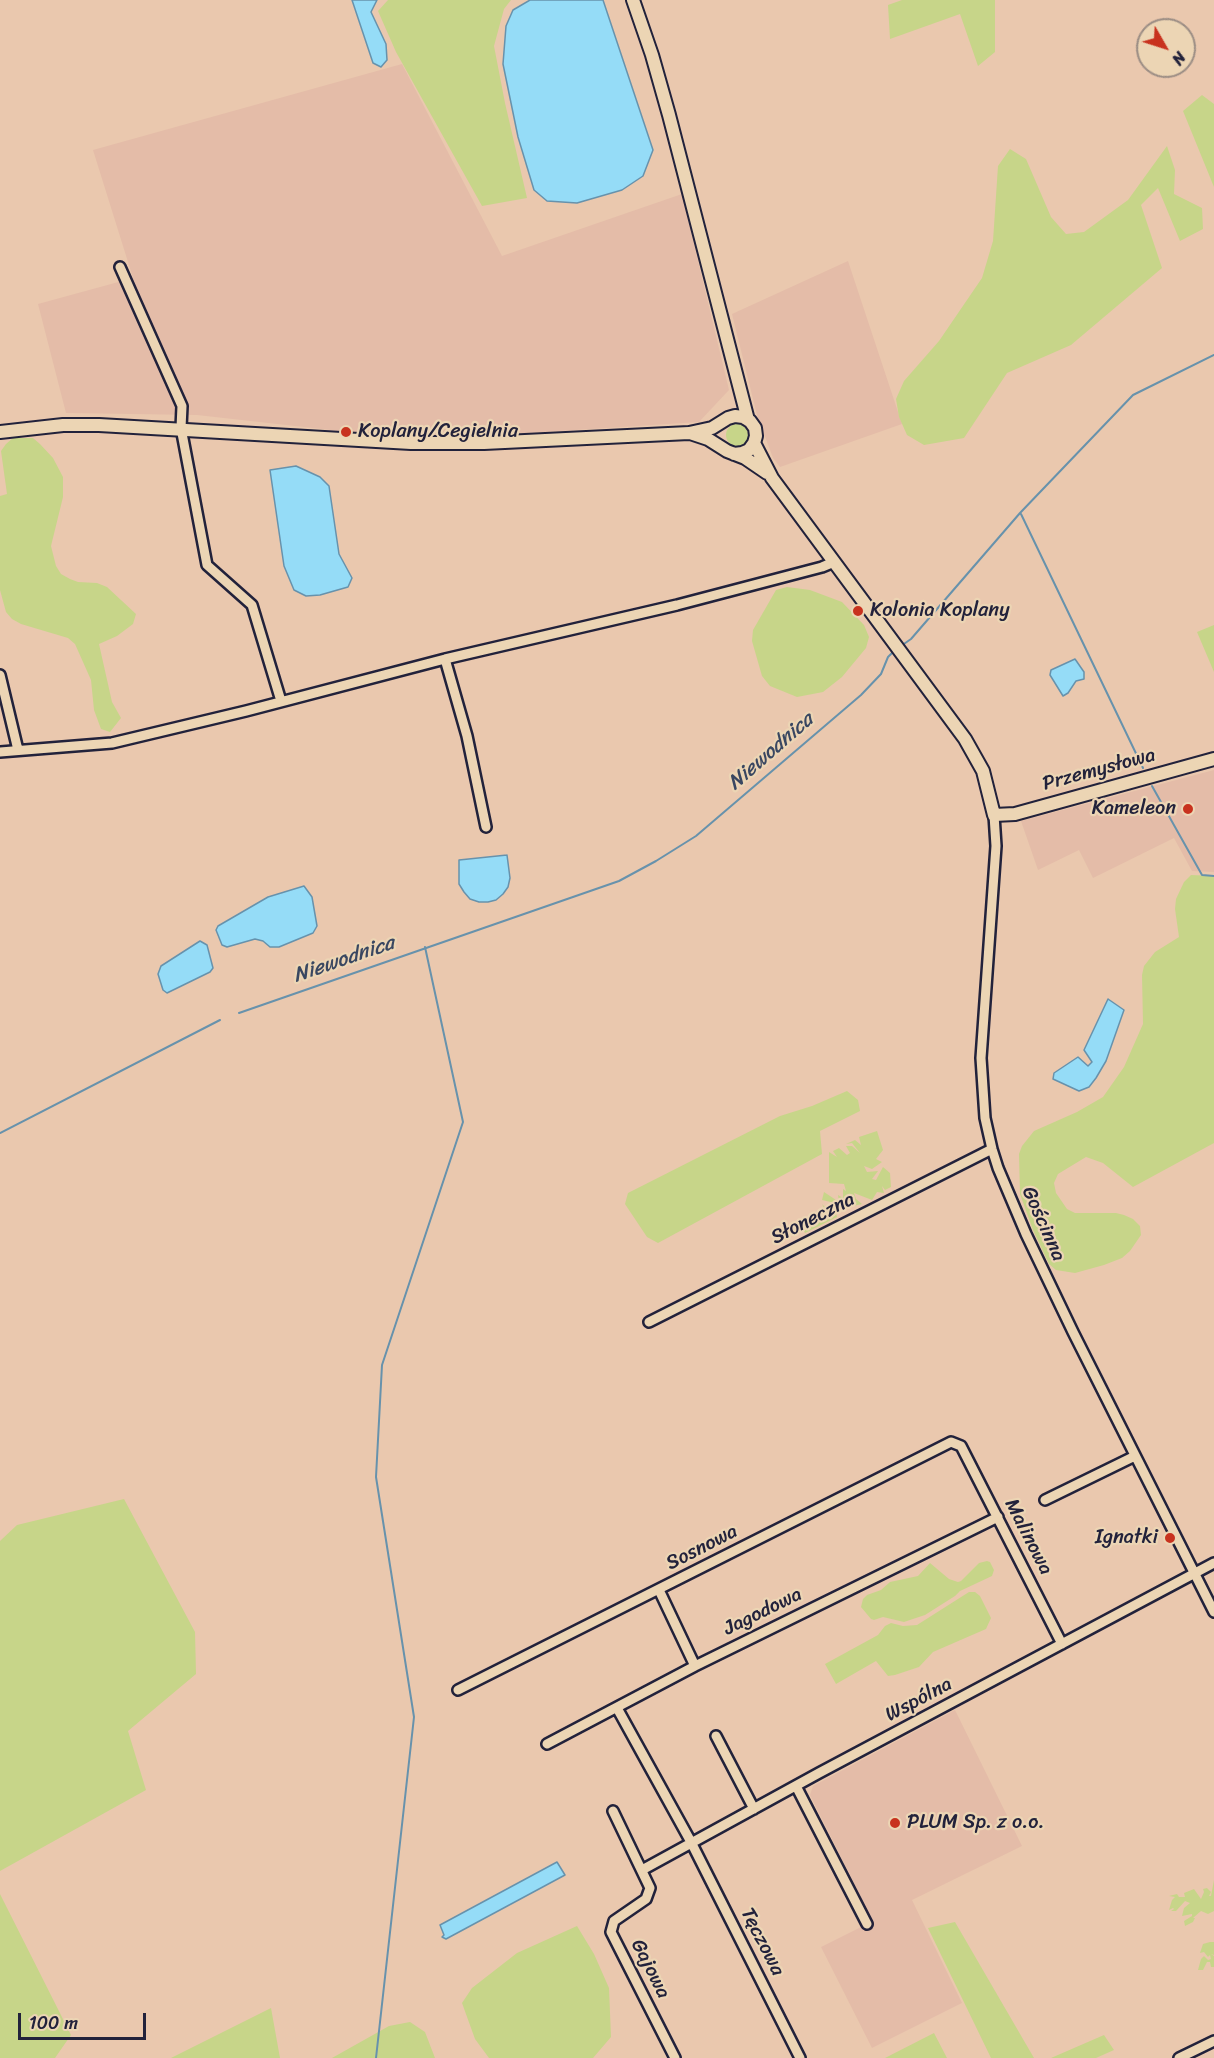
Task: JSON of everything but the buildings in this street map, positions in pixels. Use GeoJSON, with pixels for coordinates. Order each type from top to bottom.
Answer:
{"type":"FeatureCollection","features":[{"type":"Feature","properties":{"kind":"street"},"geometry":{"type":"LineString","coordinates":[[633,0],[657,75],[748,420]]}},
{"type":"Feature","properties":{"kind":"street"},"geometry":{"type":"LineString","coordinates":[[120,267],[182,406],[181,428],[207,565],[252,605],[281,702]]}},
{"type":"Feature","properties":{"kind":"street"},"geometry":{"type":"LineString","coordinates":[[721,446],[718,430],[735,405],[739,380]]}},
{"type":"Feature","properties":{"kind":"street"},"geometry":{"type":"LineString","coordinates":[[0,432],[63,425],[99,425],[411,443],[484,443],[689,433],[712,428],[726,420],[743,417],[755,428],[756,436],[749,450],[734,454]]}},
{"type":"Feature","properties":{"kind":"street"},"geometry":{"type":"LineString","coordinates":[[689,433],[721,446],[753,463],[772,478]]}},
{"type":"Feature","properties":{"kind":"street"},"geometry":{"type":"LineString","coordinates":[[754,443],[772,478],[965,739],[983,771],[994,815]]}},
{"type":"Feature","properties":{"kind":"street"},"geometry":{"type":"LineString","coordinates":[[0,752],[112,743],[445,659],[677,605],[834,562]]}},
{"type":"Feature","properties":{"kind":"street"},"geometry":{"type":"LineString","coordinates":[[445,659],[467,736],[486,827]]}},
{"type":"Feature","properties":{"kind":"street"},"geometry":{"type":"LineString","coordinates":[[0,675],[18,750]]}},
{"type":"Feature","properties":{"kind":"street","name":"Przemysłowa"},"geometry":{"type":"LineString","coordinates":[[994,815],[1015,814],[1214,759]]}},
{"type":"Feature","properties":{"kind":"street","name":"Gościnna"},"geometry":{"type":"LineString","coordinates":[[994,815],[996,846],[981,1058],[984,1109],[992,1149],[1026,1234],[1214,1612]]}},
{"type":"Feature","properties":{"kind":"street","name":"Słoneczna"},"geometry":{"type":"LineString","coordinates":[[649,1322],[992,1149]]}},
{"type":"Feature","properties":{"kind":"street","name":"Sosnowa"},"geometry":{"type":"LineString","coordinates":[[458,1690],[951,1442],[961,1446]]}},
{"type":"Feature","properties":{"kind":"street","name":"Malinowa"},"geometry":{"type":"LineString","coordinates":[[961,1446],[1062,1644]]}},
{"type":"Feature","properties":{"kind":"street"},"geometry":{"type":"LineString","coordinates":[[1045,1500],[1135,1456]]}},
{"type":"Feature","properties":{"kind":"street","name":"Jagodowa"},"geometry":{"type":"LineString","coordinates":[[547,1744],[695,1666],[998,1517]]}},
{"type":"Feature","properties":{"kind":"street","name":"Wspólna"},"geometry":{"type":"LineString","coordinates":[[642,1870],[1214,1563]]}},
{"type":"Feature","properties":{"kind":"street"},"geometry":{"type":"LineString","coordinates":[[659,1590],[695,1666]]}},
{"type":"Feature","properties":{"kind":"street","name":"Tęczowa"},"geometry":{"type":"LineString","coordinates":[[617,1708],[691,1842],[800,2058]]}},
{"type":"Feature","properties":{"kind":"street"},"geometry":{"type":"LineString","coordinates":[[716,1736],[754,1809]]}},
{"type":"Feature","properties":{"kind":"street"},"geometry":{"type":"LineString","coordinates":[[796,1786],[867,1924]]}},
{"type":"Feature","properties":{"kind":"street","name":"Gajowa"},"geometry":{"type":"LineString","coordinates":[[613,1811],[650,1884],[648,1896],[614,1920],[611,1932],[675,2058]]}},
{"type":"Feature","properties":{"kind":"street"},"geometry":{"type":"LineString","coordinates":[[1179,2058],[1214,2041]]}},
{"type":"Feature","properties":{"kind":"shaded area"},"geometry":{"type":"Polygon","coordinates":[[[402,64],[502,256],[682,194],[729,390],[699,422],[420,440],[197,415],[66,413],[38,304],[133,278],[93,150],[402,64]]]}},
{"type":"Feature","properties":{"kind":"shaded area"},"geometry":{"type":"Polygon","coordinates":[[[848,261],[902,424],[780,467],[773,458],[757,415],[732,314],[848,261]]]}},
{"type":"Feature","properties":{"kind":"shaded area"},"geometry":{"type":"Polygon","coordinates":[[[1214,770],[1214,872],[1192,871],[1174,838],[1093,878],[1079,850],[1038,870],[1021,821],[1214,770]]]}},
{"type":"Feature","properties":{"kind":"shaded area"},"geometry":{"type":"Polygon","coordinates":[[[955,1710],[1022,1846],[912,1900],[962,2003],[872,2048],[821,1947],[873,1921],[810,1795],[813,1786],[955,1710]]]}},
{"type":"Feature","properties":{"kind":"green space"},"geometry":{"type":"Polygon","coordinates":[[[388,0],[511,0],[504,9],[494,46],[527,198],[482,206],[396,52],[378,11],[388,0]]]}},
{"type":"Feature","properties":{"kind":"green space"},"geometry":{"type":"Polygon","coordinates":[[[902,0],[995,0],[995,52],[978,66],[960,14],[890,39],[888,5],[902,0]]]}},
{"type":"Feature","properties":{"kind":"green space"},"geometry":{"type":"Polygon","coordinates":[[[1202,95],[1214,104],[1214,187],[1183,111],[1202,95]]]}},
{"type":"Feature","properties":{"kind":"green space"},"geometry":{"type":"Polygon","coordinates":[[[1167,146],[1175,170],[1174,194],[1202,208],[1203,229],[1180,241],[1158,188],[1141,205],[1162,268],[1071,345],[1007,373],[964,438],[924,445],[907,435],[899,417],[896,399],[904,381],[939,341],[982,278],[993,241],[998,166],[1010,149],[1026,159],[1051,217],[1066,234],[1084,232],[1128,200],[1167,146]]]}},
{"type":"Feature","properties":{"kind":"green space"},"geometry":{"type":"Polygon","coordinates":[[[737,424],[747,431],[748,435],[741,445],[737,446],[727,439],[726,435],[733,425],[737,424]]]}},
{"type":"Feature","properties":{"kind":"green space"},"geometry":{"type":"Polygon","coordinates":[[[13,438],[33,438],[53,458],[63,477],[63,497],[51,546],[56,566],[61,574],[78,582],[97,583],[107,587],[136,614],[133,624],[117,636],[99,644],[112,702],[121,718],[110,732],[101,729],[94,710],[91,680],[75,644],[68,638],[21,624],[6,612],[0,590],[0,496],[7,494],[1,451],[13,438]]]}},
{"type":"Feature","properties":{"kind":"green space"},"geometry":{"type":"Polygon","coordinates":[[[787,587],[810,590],[842,602],[864,625],[869,637],[866,648],[842,677],[823,692],[797,697],[770,686],[762,676],[752,641],[753,630],[776,590],[787,587]]]}},
{"type":"Feature","properties":{"kind":"green space"},"geometry":{"type":"Polygon","coordinates":[[[1214,625],[1214,672],[1197,632],[1214,625]]]}},
{"type":"Feature","properties":{"kind":"green space"},"geometry":{"type":"Polygon","coordinates":[[[1191,875],[1214,876],[1214,1143],[1133,1187],[1103,1163],[1086,1157],[1058,1174],[1054,1183],[1056,1193],[1067,1209],[1075,1213],[1124,1215],[1133,1219],[1140,1226],[1141,1235],[1122,1258],[1075,1273],[1056,1270],[1049,1264],[1020,1194],[1019,1154],[1022,1146],[1034,1131],[1077,1112],[1103,1097],[1124,1067],[1143,1024],[1142,975],[1144,966],[1155,952],[1179,937],[1176,899],[1184,882],[1191,875]]]}},
{"type":"Feature","properties":{"kind":"green space"},"geometry":{"type":"Polygon","coordinates":[[[847,1091],[858,1100],[860,1111],[820,1131],[822,1154],[658,1243],[647,1237],[625,1204],[628,1193],[780,1116],[812,1106],[847,1091]]]}},
{"type":"Feature","properties":{"kind":"green space"},"geometry":{"type":"Polygon","coordinates":[[[877,1131],[883,1150],[876,1159],[882,1162],[872,1169],[864,1166],[867,1172],[878,1171],[872,1179],[876,1180],[883,1167],[890,1173],[891,1187],[885,1190],[882,1186],[884,1193],[877,1192],[872,1200],[854,1193],[856,1199],[862,1204],[835,1210],[837,1217],[805,1233],[801,1226],[820,1221],[819,1213],[827,1214],[822,1204],[831,1213],[828,1205],[835,1203],[822,1200],[824,1192],[839,1202],[838,1195],[843,1198],[843,1189],[846,1191],[844,1184],[829,1183],[829,1152],[837,1157],[833,1151],[839,1148],[847,1155],[850,1153],[846,1146],[852,1146],[860,1153],[852,1143],[846,1144],[855,1140],[861,1145],[859,1137],[877,1131]]]}},
{"type":"Feature","properties":{"kind":"green space"},"geometry":{"type":"Polygon","coordinates":[[[124,1499],[195,1632],[196,1674],[128,1731],[146,1790],[0,1871],[0,1541],[17,1525],[124,1499]]]}},
{"type":"Feature","properties":{"kind":"green space"},"geometry":{"type":"Polygon","coordinates":[[[987,1561],[994,1570],[992,1576],[960,1591],[925,1615],[904,1622],[883,1617],[874,1620],[861,1607],[867,1595],[881,1590],[890,1582],[918,1576],[930,1563],[949,1579],[958,1582],[979,1563],[987,1561]]]}},
{"type":"Feature","properties":{"kind":"green space"},"geometry":{"type":"Polygon","coordinates":[[[969,1592],[975,1592],[980,1596],[991,1618],[986,1629],[933,1652],[919,1667],[888,1676],[876,1661],[836,1684],[825,1664],[878,1635],[885,1626],[891,1623],[903,1626],[917,1625],[969,1592]]]}},
{"type":"Feature","properties":{"kind":"green space"},"geometry":{"type":"Polygon","coordinates":[[[1214,1880],[1214,1911],[1208,1914],[1201,1911],[1193,1918],[1195,1918],[1193,1922],[1185,1926],[1184,1921],[1192,1914],[1182,1916],[1184,1908],[1190,1903],[1185,1901],[1176,1911],[1171,1911],[1174,1909],[1169,1910],[1175,1897],[1169,1896],[1177,1894],[1179,1897],[1185,1897],[1184,1893],[1194,1889],[1201,1899],[1203,1889],[1207,1888],[1211,1896],[1214,1880]]]}},
{"type":"Feature","properties":{"kind":"green space"},"geometry":{"type":"Polygon","coordinates":[[[0,1894],[71,2035],[55,2058],[0,2058],[0,1894]]]}},
{"type":"Feature","properties":{"kind":"green space"},"geometry":{"type":"Polygon","coordinates":[[[955,1922],[1034,2058],[991,2058],[928,1928],[955,1922]]]}},
{"type":"Feature","properties":{"kind":"green space"},"geometry":{"type":"Polygon","coordinates":[[[577,1926],[594,1954],[609,1988],[611,2037],[593,2058],[489,2058],[475,2039],[462,2003],[472,1988],[517,1953],[577,1926]]]}},
{"type":"Feature","properties":{"kind":"green space"},"geometry":{"type":"Polygon","coordinates":[[[1214,1942],[1214,1955],[1211,1954],[1214,1956],[1214,1967],[1207,1962],[1203,1970],[1198,1970],[1204,1956],[1208,1960],[1211,1959],[1210,1955],[1208,1957],[1204,1952],[1200,1953],[1203,1944],[1214,1942]]]}},
{"type":"Feature","properties":{"kind":"green space"},"geometry":{"type":"Polygon","coordinates":[[[271,2008],[280,2058],[171,2058],[271,2008]]]}},
{"type":"Feature","properties":{"kind":"green space"},"geometry":{"type":"Polygon","coordinates":[[[410,2022],[425,2032],[435,2058],[332,2058],[389,2026],[410,2022]]]}},
{"type":"Feature","properties":{"kind":"green space"},"geometry":{"type":"Polygon","coordinates":[[[934,2033],[947,2058],[885,2058],[934,2033]]]}},
{"type":"Feature","properties":{"kind":"green space"},"geometry":{"type":"Polygon","coordinates":[[[1104,2035],[1114,2050],[1096,2058],[1051,2058],[1104,2035]]]}},
{"type":"Feature","properties":{"kind":"water"},"geometry":{"type":"Polygon","coordinates":[[[352,0],[377,0],[371,12],[386,44],[387,60],[381,67],[373,63],[352,0]]]}},
{"type":"Feature","properties":{"kind":"water"},"geometry":{"type":"Polygon","coordinates":[[[530,0],[603,0],[653,150],[643,176],[622,190],[577,203],[547,201],[534,190],[518,137],[503,64],[506,26],[513,10],[530,0]]]}},
{"type":"Feature","properties":{"kind":"water"},"geometry":{"type":"Polygon","coordinates":[[[296,466],[320,477],[329,486],[339,554],[352,578],[348,587],[320,595],[306,596],[294,590],[284,566],[270,470],[296,466]]]}},
{"type":"Feature","properties":{"kind":"water"},"geometry":{"type":"Polygon","coordinates":[[[1075,659],[1084,672],[1084,679],[1076,681],[1068,693],[1063,696],[1050,675],[1051,670],[1075,659]]]}},
{"type":"Feature","properties":{"kind":"water"},"geometry":{"type":"Polygon","coordinates":[[[507,855],[510,878],[503,894],[496,900],[488,902],[470,899],[459,884],[459,860],[507,855]]]}},
{"type":"Feature","properties":{"kind":"water"},"geometry":{"type":"Polygon","coordinates":[[[304,886],[312,897],[317,926],[313,933],[279,947],[270,947],[263,941],[255,939],[227,947],[222,945],[216,930],[218,926],[268,897],[304,886]]]}},
{"type":"Feature","properties":{"kind":"water"},"geometry":{"type":"Polygon","coordinates":[[[200,941],[207,945],[213,968],[210,972],[167,993],[163,990],[158,974],[161,966],[200,941]]]}},
{"type":"Feature","properties":{"kind":"water"},"geometry":{"type":"Polygon","coordinates":[[[1108,999],[1124,1010],[1106,1061],[1096,1078],[1089,1087],[1079,1091],[1053,1079],[1054,1073],[1078,1057],[1088,1066],[1092,1062],[1084,1050],[1108,999]]]}},
{"type":"Feature","properties":{"kind":"water"},"geometry":{"type":"Polygon","coordinates":[[[557,1862],[565,1875],[446,1939],[442,1937],[444,1935],[440,1925],[557,1862]]]}},
{"type":"Feature","properties":{"kind":"waterway","name":"Niewodnica"},"geometry":{"type":"LineString","coordinates":[[901,646],[911,639],[1020,513],[1133,395],[1214,355]]}},
{"type":"Feature","properties":{"kind":"waterway"},"geometry":{"type":"LineString","coordinates":[[1021,514],[1143,768]]}},
{"type":"Feature","properties":{"kind":"waterway","name":"Niewodnica"},"geometry":{"type":"LineString","coordinates":[[239,1013],[619,881],[656,861],[696,836],[861,695],[881,674],[888,657],[894,651]]}},
{"type":"Feature","properties":{"kind":"waterway"},"geometry":{"type":"LineString","coordinates":[[1152,786],[1202,875],[1214,876]]}},
{"type":"Feature","properties":{"kind":"waterway"},"geometry":{"type":"LineString","coordinates":[[376,2058],[414,1717],[376,1477],[382,1365],[463,1122],[425,947]]}},
{"type":"Feature","properties":{"kind":"waterway","name":"Niewodnica"},"geometry":{"type":"LineString","coordinates":[[0,1133],[220,1020]]}},
{"type":"Feature","properties":{"kind":"place","name":"Koplany/Cegielnia"},"geometry":{"type":"Point","coordinates":[346,432]}},
{"type":"Feature","properties":{"kind":"place","name":"Kolonia Koplany"},"geometry":{"type":"Point","coordinates":[858,611]}},
{"type":"Feature","properties":{"kind":"place","name":"Kameleon"},"geometry":{"type":"Point","coordinates":[1188,809]}},
{"type":"Feature","properties":{"kind":"place","name":"Ignatki"},"geometry":{"type":"Point","coordinates":[1170,1538]}},
{"type":"Feature","properties":{"kind":"place","name":"PLUM Sp. z o.o."},"geometry":{"type":"Point","coordinates":[895,1823]}}]}
